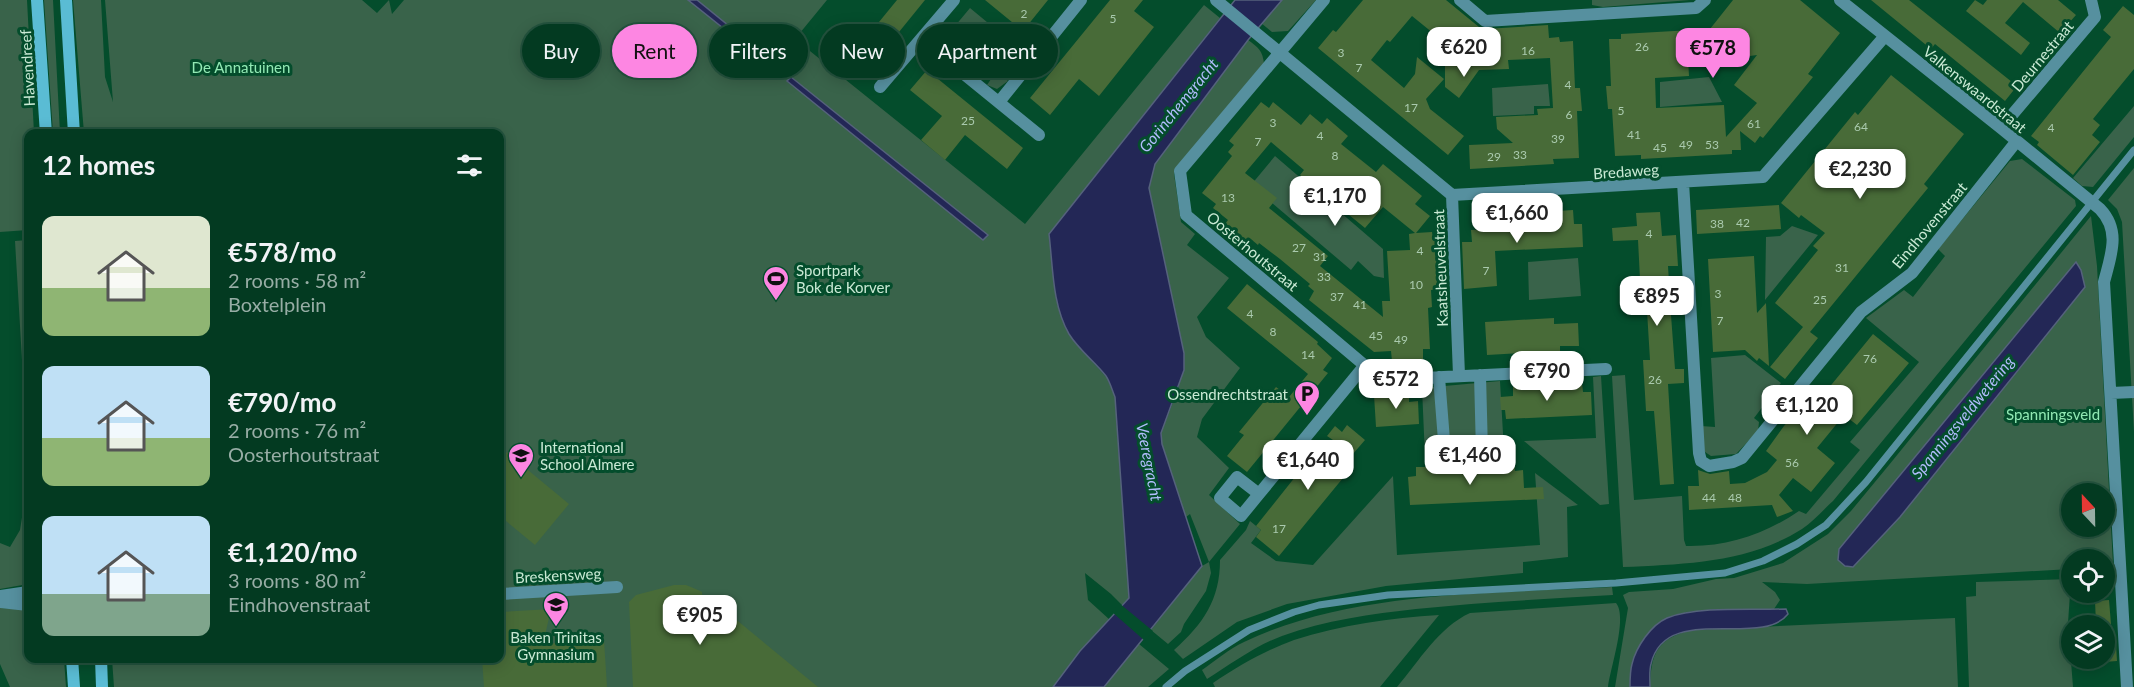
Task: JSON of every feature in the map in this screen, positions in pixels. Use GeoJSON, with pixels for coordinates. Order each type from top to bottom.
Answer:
{"type":"FeatureCollection","features":[{"type":"Feature","properties":{"kind":"main road","name":"Havendreef"},"geometry":{"type":"LineString","coordinates":[[38,0],[46,129]]}},
{"type":"Feature","properties":{"kind":"main road"},"geometry":{"type":"LineString","coordinates":[[66,0],[74,129]]}},
{"type":"Feature","properties":{"kind":"main road"},"geometry":{"type":"LineString","coordinates":[[72,663],[74,687]]}},
{"type":"Feature","properties":{"kind":"main road"},"geometry":{"type":"LineString","coordinates":[[101,663],[102,687]]}},
{"type":"Feature","properties":{"kind":"street"},"geometry":{"type":"LineString","coordinates":[[934,24],[954,0]]}},
{"type":"Feature","properties":{"kind":"street"},"geometry":{"type":"LineString","coordinates":[[999,102],[1081,0]]}},
{"type":"Feature","properties":{"kind":"street"},"geometry":{"type":"LineString","coordinates":[[1216,0],[1452,195]]}},
{"type":"Feature","properties":{"kind":"street","name":"Oosterhoutstraat"},"geometry":{"type":"LineString","coordinates":[[1324,0],[1180,171],[1186,215],[1382,380],[1606,369]]}},
{"type":"Feature","properties":{"kind":"street"},"geometry":{"type":"LineString","coordinates":[[1460,0],[1485,21],[1696,8],[1705,0]]}},
{"type":"Feature","properties":{"kind":"street","name":"Valkenswaardstraat"},"geometry":{"type":"LineString","coordinates":[[1840,0],[2091,202]]}},
{"type":"Feature","properties":{"kind":"street","name":"Deurnestraat"},"geometry":{"type":"LineString","coordinates":[[2001,128],[2095,16],[2091,0]]}},
{"type":"Feature","properties":{"kind":"street","name":"Bredaweg"},"geometry":{"type":"LineString","coordinates":[[1452,195],[1763,177],[1885,36]]}},
{"type":"Feature","properties":{"kind":"street"},"geometry":{"type":"LineString","coordinates":[[880,87],[917,44]]}},
{"type":"Feature","properties":{"kind":"street"},"geometry":{"type":"LineString","coordinates":[[969,78],[1039,135]]}},
{"type":"Feature","properties":{"kind":"street","name":"Eindhovenstraat"},"geometry":{"type":"LineString","coordinates":[[1683,182],[1699,453],[1701,461],[1708,466],[1733,462],[1742,458],[1860,312],[1912,273],[2016,142]]}},
{"type":"Feature","properties":{"kind":"street","name":"Kaatsheuvelstraat"},"geometry":{"type":"LineString","coordinates":[[1452,195],[1459,375]]}},
{"type":"Feature","properties":{"kind":"street"},"geometry":{"type":"LineString","coordinates":[[2091,202],[2109,218],[2112,226],[2112,252],[2104,282],[2127,687]]}},
{"type":"Feature","properties":{"kind":"street"},"geometry":{"type":"LineString","coordinates":[[1258,494],[1365,364]]}},
{"type":"Feature","properties":{"kind":"street"},"geometry":{"type":"LineString","coordinates":[[1439,377],[1445,453],[1482,452],[1480,375]]}},
{"type":"Feature","properties":{"kind":"street"},"geometry":{"type":"LineString","coordinates":[[2111,393],[2133,392]]}},
{"type":"Feature","properties":{"kind":"street","name":"Breskensweg"},"geometry":{"type":"LineString","coordinates":[[504,594],[617,587]]}},
{"type":"Feature","properties":{"kind":"street"},"geometry":{"type":"LineString","coordinates":[[0,596],[24,593]]}},
{"type":"Feature","properties":{"kind":"street"},"geometry":{"type":"LineString","coordinates":[[0,602],[24,605]]}},
{"type":"Feature","properties":{"kind":"lane"},"geometry":{"type":"LineString","coordinates":[[1166,687],[1185,670],[1249,630],[1294,612],[1319,605],[1388,595],[1616,583],[1725,573],[1764,561],[1797,544],[1826,525],[1866,482],[2134,150]]}},
{"type":"Feature","properties":{"kind":"green space"},"geometry":{"type":"Polygon","coordinates":[[[0,0],[27,0],[34,129],[24,129],[24,230],[0,232],[0,0]]]}},
{"type":"Feature","properties":{"kind":"green space"},"geometry":{"type":"Polygon","coordinates":[[[44,0],[53,0],[60,129],[53,129],[44,0]]]}},
{"type":"Feature","properties":{"kind":"green space","name":"Sportpark Bok de Korver"},"geometry":{"type":"Polygon","coordinates":[[[73,0],[101,0],[105,77],[113,102],[105,0],[362,0],[377,13],[389,0],[392,14],[404,0],[827,0],[807,24],[709,24],[709,78],[808,78],[808,49],[820,59],[820,78],[843,78],[1025,224],[1204,5],[1220,18],[1049,234],[1078,346],[1107,378],[1115,397],[1129,598],[1122,605],[1085,573],[1088,600],[1110,620],[1080,651],[1053,687],[114,687],[112,663],[504,663],[504,129],[84,129],[73,0]]]}},
{"type":"Feature","properties":{"kind":"green space"},"geometry":{"type":"Polygon","coordinates":[[[1282,0],[1316,0],[1288,31],[1272,32],[1261,23],[1282,0]]]}},
{"type":"Feature","properties":{"kind":"green space"},"geometry":{"type":"Polygon","coordinates":[[[1592,0],[1690,0],[1603,7],[1592,5],[1592,0]]]}},
{"type":"Feature","properties":{"kind":"green space"},"geometry":{"type":"Polygon","coordinates":[[[970,8],[989,24],[957,24],[970,8]]]}},
{"type":"Feature","properties":{"kind":"green space"},"geometry":{"type":"Polygon","coordinates":[[[1248,40],[1259,50],[1264,64],[1174,174],[1181,222],[1195,234],[1187,245],[1229,278],[1197,317],[1206,337],[1240,368],[1202,419],[1197,437],[1229,468],[1209,495],[1240,524],[1209,562],[1190,514],[1186,517],[1162,444],[1161,433],[1179,387],[1149,188],[1155,164],[1248,40]]]}},
{"type":"Feature","properties":{"kind":"green space"},"geometry":{"type":"Polygon","coordinates":[[[1709,77],[1722,102],[1660,107],[1660,82],[1709,77]]]}},
{"type":"Feature","properties":{"kind":"green space"},"geometry":{"type":"Polygon","coordinates":[[[992,78],[1005,78],[1008,81],[997,89],[987,85],[992,78]]]}},
{"type":"Feature","properties":{"kind":"green space"},"geometry":{"type":"Polygon","coordinates":[[[1548,84],[1550,106],[1534,106],[1534,114],[1493,116],[1492,88],[1548,84]]]}},
{"type":"Feature","properties":{"kind":"green space"},"geometry":{"type":"Polygon","coordinates":[[[2134,106],[2134,137],[2093,187],[2082,186],[2073,178],[2134,106]]]}},
{"type":"Feature","properties":{"kind":"green space"},"geometry":{"type":"Polygon","coordinates":[[[1275,156],[1383,249],[1384,278],[1374,276],[1358,261],[1351,270],[1251,185],[1275,156]]]}},
{"type":"Feature","properties":{"kind":"green space"},"geometry":{"type":"Polygon","coordinates":[[[2022,159],[2075,200],[2076,206],[1833,501],[1802,529],[1760,549],[1693,563],[1623,567],[1612,376],[1625,375],[1634,500],[1682,496],[1686,546],[1717,544],[1746,538],[1799,511],[1806,514],[1860,450],[1850,442],[1919,362],[1866,318],[1904,290],[1913,297],[1945,256],[1938,249],[2010,161],[2022,159]]]}},
{"type":"Feature","properties":{"kind":"green space"},"geometry":{"type":"Polygon","coordinates":[[[2134,168],[2134,432],[2122,222],[2117,209],[2108,200],[2134,168]]]}},
{"type":"Feature","properties":{"kind":"green space","name":"Spanningsveld"},"geometry":{"type":"Polygon","coordinates":[[[2091,216],[2097,266],[2109,483],[2061,483],[2061,537],[2112,537],[2112,549],[2061,549],[2061,570],[1807,584],[1762,582],[1775,592],[1780,600],[1774,609],[1686,612],[1632,664],[1630,687],[1615,687],[1628,608],[1623,595],[1629,592],[1673,589],[1716,579],[1734,578],[1783,563],[1828,534],[1851,511],[2091,216]],[[2081,270],[1900,517],[2085,287],[2081,270]]]}},
{"type":"Feature","properties":{"kind":"green space"},"geometry":{"type":"Polygon","coordinates":[[[1792,226],[1818,235],[1765,300],[1766,237],[1780,236],[1792,226]]]}},
{"type":"Feature","properties":{"kind":"green space"},"geometry":{"type":"Polygon","coordinates":[[[24,240],[24,394],[15,241],[24,240]]]}},
{"type":"Feature","properties":{"kind":"green space"},"geometry":{"type":"Polygon","coordinates":[[[1578,258],[1581,296],[1529,300],[1528,262],[1578,258]]]}},
{"type":"Feature","properties":{"kind":"green space"},"geometry":{"type":"Polygon","coordinates":[[[1745,355],[1781,383],[1754,418],[1759,422],[1758,431],[1736,454],[1711,456],[1702,450],[1701,426],[1715,427],[1711,358],[1745,355]]]}},
{"type":"Feature","properties":{"kind":"green space"},"geometry":{"type":"Polygon","coordinates":[[[1601,376],[1609,504],[1600,505],[1524,441],[1596,438],[1593,377],[1601,376]]]}},
{"type":"Feature","properties":{"kind":"green space"},"geometry":{"type":"Polygon","coordinates":[[[1500,381],[1504,451],[1425,457],[1422,388],[1500,381]]]}},
{"type":"Feature","properties":{"kind":"green space"},"geometry":{"type":"Polygon","coordinates":[[[1535,473],[1578,505],[1567,507],[1568,557],[1523,562],[1523,573],[1386,586],[1287,604],[1237,622],[1183,659],[1174,650],[1193,631],[1208,610],[1217,587],[1220,560],[1246,530],[1250,521],[1261,530],[1251,543],[1276,561],[1313,565],[1393,476],[1397,555],[1540,545],[1535,473]]]}},
{"type":"Feature","properties":{"kind":"green space"},"geometry":{"type":"Polygon","coordinates":[[[24,505],[24,585],[0,589],[0,543],[10,547],[20,530],[24,505]]]}},
{"type":"Feature","properties":{"kind":"green space"},"geometry":{"type":"Polygon","coordinates":[[[1209,562],[1211,573],[1206,591],[1181,632],[1168,644],[1151,630],[1202,566],[1209,562]]]}},
{"type":"Feature","properties":{"kind":"green space"},"geometry":{"type":"Polygon","coordinates":[[[2061,579],[2061,603],[2069,603],[2069,615],[2061,615],[2061,669],[2072,669],[2073,687],[1969,687],[1966,597],[1976,596],[1976,582],[2061,579]]]}},
{"type":"Feature","properties":{"kind":"green space"},"geometry":{"type":"Polygon","coordinates":[[[1612,587],[1613,595],[1441,607],[1349,618],[1298,630],[1272,640],[1207,679],[1202,670],[1244,642],[1286,625],[1331,612],[1424,598],[1612,587]]]}},
{"type":"Feature","properties":{"kind":"green space"},"geometry":{"type":"Polygon","coordinates":[[[1616,603],[1619,610],[1619,631],[1608,687],[1397,687],[1439,636],[1470,613],[1616,603]]]}},
{"type":"Feature","properties":{"kind":"green space"},"geometry":{"type":"Polygon","coordinates":[[[0,608],[24,609],[24,663],[64,663],[66,687],[10,687],[0,664],[0,608]]]}},
{"type":"Feature","properties":{"kind":"green space"},"geometry":{"type":"Polygon","coordinates":[[[1439,615],[1380,687],[1215,687],[1213,683],[1242,665],[1294,640],[1366,623],[1439,615]]]}},
{"type":"Feature","properties":{"kind":"green space"},"geometry":{"type":"Polygon","coordinates":[[[1955,618],[1958,687],[1650,687],[1652,665],[1658,649],[1670,638],[1691,630],[1955,618]]]}},
{"type":"Feature","properties":{"kind":"green space"},"geometry":{"type":"Polygon","coordinates":[[[1139,644],[1169,669],[1148,687],[1104,687],[1139,644]]]}},
{"type":"Feature","properties":{"kind":"water"},"geometry":{"type":"Polygon","coordinates":[[[688,0],[697,0],[726,24],[718,24],[688,0]]]}},
{"type":"Feature","properties":{"kind":"water"},"geometry":{"type":"Polygon","coordinates":[[[1235,0],[1282,0],[1248,40],[1155,164],[1149,188],[1184,353],[1184,370],[1161,433],[1162,444],[1202,566],[1104,687],[1053,687],[1080,651],[1129,598],[1115,397],[1106,376],[1073,340],[1063,323],[1056,298],[1049,234],[1235,0]]]}},
{"type":"Feature","properties":{"kind":"water"},"geometry":{"type":"Polygon","coordinates":[[[792,78],[988,235],[983,240],[787,81],[792,78]]]}},
{"type":"Feature","properties":{"kind":"water","name":"Spanningsveldwetering"},"geometry":{"type":"Polygon","coordinates":[[[2076,262],[2081,270],[2085,287],[1900,517],[1853,567],[1845,566],[1838,560],[1839,549],[2076,262]]]}},
{"type":"Feature","properties":{"kind":"water"},"geometry":{"type":"Polygon","coordinates":[[[1786,609],[1788,614],[1775,624],[1757,628],[1693,630],[1675,635],[1660,645],[1651,664],[1650,687],[1630,687],[1631,667],[1637,651],[1650,631],[1667,618],[1709,610],[1786,609]]]}},
{"type":"Feature","properties":{"kind":"pier"},"geometry":{"type":"Polygon","coordinates":[[[1119,603],[1153,631],[1145,641],[1112,612],[1119,603]]]}},
{"type":"Feature","properties":{"kind":"building"},"geometry":{"type":"Polygon","coordinates":[[[897,0],[925,0],[905,25],[877,24],[897,0]]]}},
{"type":"Feature","properties":{"kind":"building"},"geometry":{"type":"Polygon","coordinates":[[[985,0],[1048,0],[1029,24],[1014,24],[985,0]]]}},
{"type":"Feature","properties":{"kind":"building"},"geometry":{"type":"Polygon","coordinates":[[[1110,0],[1143,0],[1134,11],[1154,27],[1099,96],[1079,79],[1050,115],[1030,98],[1046,78],[1058,78],[1058,64],[1110,0]]]}},
{"type":"Feature","properties":{"kind":"building"},"geometry":{"type":"Polygon","coordinates":[[[1363,0],[1446,0],[1479,27],[1485,29],[1548,25],[1549,38],[1559,37],[1560,42],[1573,41],[1575,88],[1580,88],[1582,111],[1577,111],[1579,158],[1553,159],[1554,164],[1470,169],[1469,145],[1513,143],[1497,129],[1496,117],[1538,115],[1537,109],[1553,108],[1550,58],[1508,60],[1509,69],[1479,70],[1459,98],[1445,87],[1445,63],[1471,64],[1412,16],[1390,42],[1387,40],[1371,60],[1404,88],[1415,74],[1417,57],[1444,79],[1426,99],[1430,109],[1464,136],[1448,155],[1318,48],[1333,30],[1336,32],[1363,0]]]}},
{"type":"Feature","properties":{"kind":"building"},"geometry":{"type":"Polygon","coordinates":[[[1733,0],[1800,0],[1840,33],[1808,74],[1813,77],[1763,138],[1760,136],[1755,143],[1740,131],[1741,150],[1732,150],[1732,154],[1641,159],[1641,155],[1615,156],[1612,109],[1608,109],[1606,86],[1611,86],[1609,39],[1621,39],[1621,34],[1710,29],[1733,0]],[[1731,41],[1718,57],[1688,58],[1689,76],[1655,78],[1656,108],[1724,105],[1726,137],[1757,103],[1734,85],[1757,55],[1750,56],[1731,41]]]}},
{"type":"Feature","properties":{"kind":"building"},"geometry":{"type":"Polygon","coordinates":[[[1871,0],[1909,0],[2017,86],[2005,101],[1935,44],[1931,49],[1871,0]]]}},
{"type":"Feature","properties":{"kind":"building"},"geometry":{"type":"Polygon","coordinates":[[[1975,0],[1983,5],[1987,0],[2058,0],[2076,15],[2060,33],[2023,2],[2005,23],[2030,43],[2021,55],[1966,11],[1975,0]]]}},
{"type":"Feature","properties":{"kind":"building"},"geometry":{"type":"Polygon","coordinates":[[[2123,6],[2134,15],[2134,69],[2093,119],[2100,125],[2092,135],[2100,142],[2073,175],[2037,145],[2039,142],[2031,136],[2111,37],[2103,30],[2123,6]]]}},
{"type":"Feature","properties":{"kind":"building"},"geometry":{"type":"Polygon","coordinates":[[[1891,75],[1964,134],[1924,184],[1928,188],[1810,332],[1818,338],[1785,379],[1770,367],[1803,327],[1775,303],[1818,250],[1813,246],[1825,233],[1801,215],[1799,218],[1781,203],[1855,112],[1858,115],[1891,75]]]}},
{"type":"Feature","properties":{"kind":"building"},"geometry":{"type":"Polygon","coordinates":[[[920,78],[937,78],[1023,148],[1007,169],[965,135],[945,160],[921,140],[942,116],[910,90],[920,78]]]}},
{"type":"Feature","properties":{"kind":"building"},"geometry":{"type":"Polygon","coordinates":[[[1261,102],[1269,108],[1273,102],[1301,125],[1310,114],[1322,124],[1327,118],[1348,136],[1341,144],[1376,172],[1383,164],[1422,196],[1415,204],[1430,216],[1416,233],[1432,232],[1433,240],[1443,239],[1443,243],[1446,243],[1447,289],[1431,290],[1432,307],[1428,308],[1430,349],[1423,349],[1423,359],[1392,361],[1391,351],[1374,352],[1309,300],[1314,291],[1308,286],[1310,284],[1280,259],[1252,240],[1246,248],[1222,228],[1228,220],[1213,208],[1216,204],[1202,193],[1232,156],[1228,152],[1234,145],[1229,141],[1261,102]],[[1271,142],[1245,173],[1277,198],[1269,208],[1328,256],[1320,266],[1383,317],[1382,301],[1390,301],[1387,251],[1410,250],[1409,234],[1415,233],[1383,207],[1365,228],[1300,175],[1304,170],[1271,142]]]}},
{"type":"Feature","properties":{"kind":"building"},"geometry":{"type":"Polygon","coordinates":[[[1779,205],[1781,229],[1697,234],[1696,210],[1779,205]]]}},
{"type":"Feature","properties":{"kind":"building"},"geometry":{"type":"Polygon","coordinates":[[[1573,210],[1574,224],[1582,224],[1583,247],[1495,251],[1497,286],[1464,289],[1462,242],[1472,242],[1471,230],[1510,228],[1510,222],[1523,221],[1523,216],[1542,216],[1542,212],[1573,210]]]}},
{"type":"Feature","properties":{"kind":"building"},"geometry":{"type":"Polygon","coordinates":[[[1660,212],[1662,236],[1676,235],[1678,266],[1668,266],[1675,369],[1684,369],[1684,383],[1668,384],[1674,484],[1660,485],[1654,411],[1646,411],[1643,360],[1650,360],[1645,278],[1640,279],[1638,240],[1613,241],[1612,228],[1637,226],[1636,213],[1660,212]]]}},
{"type":"Feature","properties":{"kind":"building"},"geometry":{"type":"Polygon","coordinates":[[[1754,256],[1757,313],[1766,303],[1769,366],[1759,358],[1757,361],[1745,350],[1713,352],[1708,259],[1754,256]]]}},
{"type":"Feature","properties":{"kind":"building"},"geometry":{"type":"Polygon","coordinates":[[[1247,284],[1318,342],[1317,344],[1332,358],[1323,370],[1328,373],[1247,472],[1227,456],[1244,435],[1239,432],[1276,387],[1289,397],[1308,374],[1227,308],[1247,284]]]}},
{"type":"Feature","properties":{"kind":"building"},"geometry":{"type":"Polygon","coordinates":[[[1554,318],[1554,324],[1578,323],[1579,346],[1560,346],[1560,351],[1487,355],[1485,322],[1554,318]]]}},
{"type":"Feature","properties":{"kind":"building"},"geometry":{"type":"Polygon","coordinates":[[[1873,334],[1909,363],[1857,425],[1844,415],[1817,448],[1835,463],[1811,492],[1793,478],[1779,495],[1793,511],[1777,517],[1772,505],[1689,510],[1688,486],[1699,486],[1698,470],[1710,474],[1729,471],[1730,484],[1745,483],[1767,472],[1777,460],[1766,451],[1784,426],[1800,406],[1809,412],[1873,334]]]}},
{"type":"Feature","properties":{"kind":"building"},"geometry":{"type":"Polygon","coordinates":[[[1582,383],[1583,392],[1591,392],[1592,415],[1506,419],[1505,410],[1501,410],[1500,397],[1513,396],[1513,387],[1582,383]]]}},
{"type":"Feature","properties":{"kind":"building"},"geometry":{"type":"Polygon","coordinates":[[[1409,393],[1409,402],[1418,401],[1419,424],[1376,427],[1374,395],[1409,393]]]}},
{"type":"Feature","properties":{"kind":"building"},"geometry":{"type":"Polygon","coordinates":[[[1347,425],[1365,440],[1346,462],[1352,467],[1279,556],[1256,537],[1261,530],[1256,526],[1299,472],[1304,475],[1333,440],[1327,436],[1335,426],[1342,432],[1347,425]]]}},
{"type":"Feature","properties":{"kind":"building"},"geometry":{"type":"Polygon","coordinates":[[[504,450],[569,504],[535,545],[504,519],[504,450]]]}},
{"type":"Feature","properties":{"kind":"building"},"geometry":{"type":"Polygon","coordinates":[[[1514,462],[1515,471],[1523,470],[1524,488],[1543,487],[1544,499],[1410,505],[1408,477],[1416,476],[1416,467],[1428,467],[1429,472],[1502,469],[1502,463],[1514,462]]]}},
{"type":"Feature","properties":{"kind":"building"},"geometry":{"type":"Polygon","coordinates":[[[674,585],[686,585],[702,592],[703,603],[721,602],[722,608],[818,687],[633,687],[629,602],[636,595],[674,585]]]}},
{"type":"Feature","properties":{"kind":"building"},"geometry":{"type":"Polygon","coordinates":[[[2095,603],[2109,603],[2110,615],[2096,615],[2095,603]]]}},
{"type":"Feature","properties":{"kind":"building"},"geometry":{"type":"Polygon","coordinates":[[[551,609],[543,644],[604,640],[607,687],[484,687],[482,663],[504,663],[504,612],[551,609]]]}},
{"type":"Feature","properties":{"kind":"building"},"geometry":{"type":"Polygon","coordinates":[[[2115,644],[2117,661],[2115,661],[2115,644]]]}},
{"type":"Feature","properties":{"kind":"place","name":"Sportpark Bok de Korver"},"geometry":{"type":"Point","coordinates":[776,302]}},
{"type":"Feature","properties":{"kind":"place","name":"Ossendrechtstraat"},"geometry":{"type":"Point","coordinates":[1307,417]}},
{"type":"Feature","properties":{"kind":"place","name":"International School Almere"},"geometry":{"type":"Point","coordinates":[521,479]}},
{"type":"Feature","properties":{"kind":"place","name":"Baken Trinitas Gymnasium"},"geometry":{"type":"Point","coordinates":[556,628]}},
{"type":"Feature","properties":{"kind":"park label","name":"De Annatuinen"},"geometry":{"type":"Point","coordinates":[241,67]}},
{"type":"Feature","properties":{"kind":"water label","name":"Gorinchemgracht"},"geometry":{"type":"Point","coordinates":[1178,105]}},
{"type":"Feature","properties":{"kind":"water label","name":"Veeregracht"},"geometry":{"type":"Point","coordinates":[1150,462]}}]}
